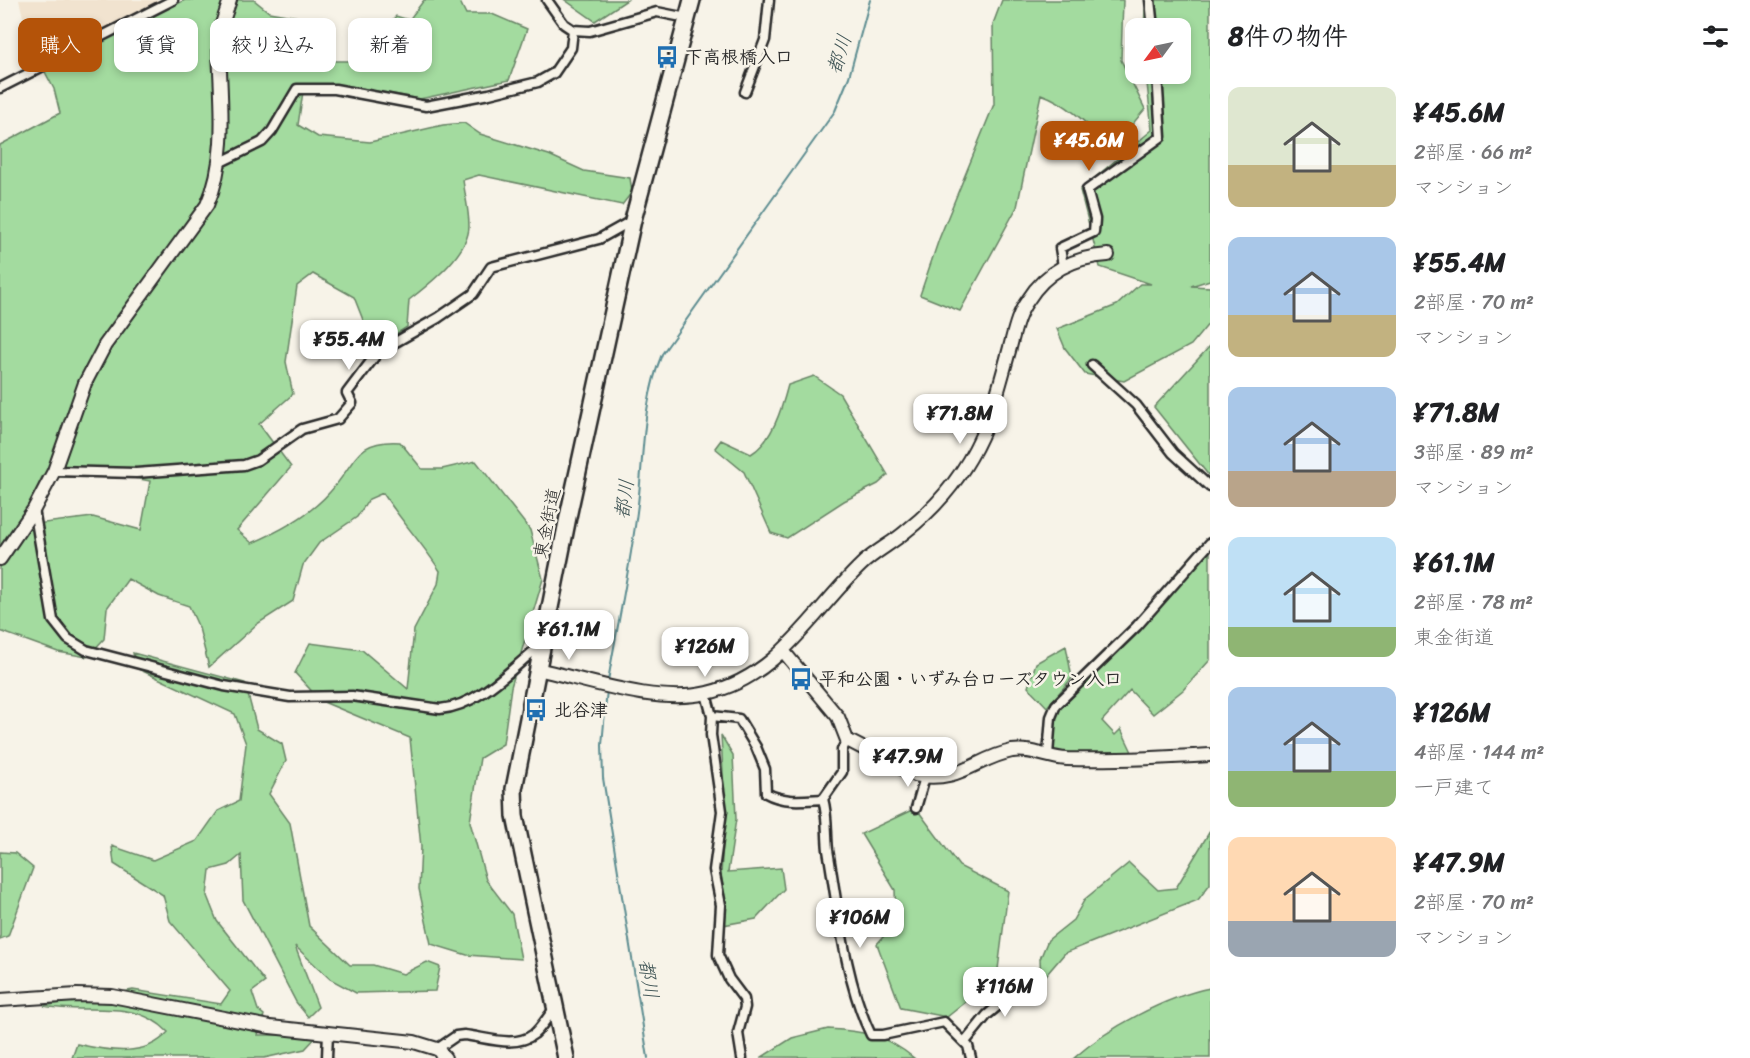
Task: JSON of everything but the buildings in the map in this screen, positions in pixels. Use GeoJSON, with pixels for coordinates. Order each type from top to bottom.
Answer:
{"type":"FeatureCollection","features":[{"type":"Feature","properties":{"kind":"highway","name":"東金街道"},"geometry":{"type":"LineString","coordinates":[[566,1058],[514,804],[514,789],[542,644],[633,220],[692,0]]}},
{"type":"Feature","properties":{"kind":"street"},"geometry":{"type":"LineString","coordinates":[[0,87],[173,0]]}},
{"type":"Feature","properties":{"kind":"street"},"geometry":{"type":"LineString","coordinates":[[0,560],[34,509],[54,471],[92,367],[105,345],[207,205],[218,179],[221,162],[219,44],[220,30],[230,0]]}},
{"type":"Feature","properties":{"kind":"street"},"geometry":{"type":"LineString","coordinates":[[547,0],[564,24],[573,30],[590,31],[657,12],[687,18]]}},
{"type":"Feature","properties":{"kind":"street"},"geometry":{"type":"LineString","coordinates":[[745,92],[765,40],[769,0]]}},
{"type":"Feature","properties":{"kind":"street"},"geometry":{"type":"LineString","coordinates":[[1150,0],[1152,18]]}},
{"type":"Feature","properties":{"kind":"street"},"geometry":{"type":"LineString","coordinates":[[221,162],[261,142],[272,131],[297,90],[335,89],[426,106],[489,94],[538,82],[554,73],[571,48],[573,30]]}},
{"type":"Feature","properties":{"kind":"street"},"geometry":{"type":"LineString","coordinates":[[1063,266],[1060,248],[1094,232],[1095,219],[1087,190],[1161,137],[1158,84]]}},
{"type":"Feature","properties":{"kind":"street"},"geometry":{"type":"LineString","coordinates":[[54,471],[136,473],[201,470],[244,465],[258,460],[302,429],[338,419],[352,403],[347,393],[378,352],[438,318],[473,294],[491,267],[599,239],[633,220]]}},
{"type":"Feature","properties":{"kind":"street"},"geometry":{"type":"LineString","coordinates":[[537,669],[659,695],[706,694],[750,677],[784,652],[865,561],[906,532],[954,482],[970,458],[990,414],[1019,316],[1028,298],[1063,266],[1108,255]]}},
{"type":"Feature","properties":{"kind":"street"},"geometry":{"type":"LineString","coordinates":[[1092,365],[1136,405],[1173,453],[1210,488]]}},
{"type":"Feature","properties":{"kind":"street"},"geometry":{"type":"LineString","coordinates":[[34,509],[53,620],[68,639],[86,650],[153,669],[224,686],[290,697],[352,696],[440,709],[454,708],[475,698],[542,644]]}},
{"type":"Feature","properties":{"kind":"street"},"geometry":{"type":"LineString","coordinates":[[1048,755],[1052,717],[1056,705],[1137,626],[1210,543]]}},
{"type":"Feature","properties":{"kind":"street"},"geometry":{"type":"LineString","coordinates":[[784,652],[838,717],[848,740],[904,771],[925,777],[963,772],[1010,752],[1048,755],[1063,759],[1210,755]]}},
{"type":"Feature","properties":{"kind":"street"},"geometry":{"type":"LineString","coordinates":[[706,694],[712,716],[711,735],[722,811],[714,870],[721,905],[718,955],[729,979],[744,999],[745,1007],[738,1033],[742,1058]]}},
{"type":"Feature","properties":{"kind":"street"},"geometry":{"type":"LineString","coordinates":[[712,716],[739,719],[756,747],[765,769],[766,793],[792,801],[823,800]]}},
{"type":"Feature","properties":{"kind":"street"},"geometry":{"type":"LineString","coordinates":[[823,800],[842,772],[842,750],[848,740]]}},
{"type":"Feature","properties":{"kind":"street"},"geometry":{"type":"LineString","coordinates":[[916,808],[925,777]]}},
{"type":"Feature","properties":{"kind":"street"},"geometry":{"type":"LineString","coordinates":[[823,800],[827,813],[828,847],[839,916],[862,1017],[871,1035],[883,1035],[944,1022],[965,1042],[971,1058]]}},
{"type":"Feature","properties":{"kind":"street"},"geometry":{"type":"LineString","coordinates":[[965,1042],[987,1015],[1011,995],[1014,979]]}},
{"type":"Feature","properties":{"kind":"street"},"geometry":{"type":"LineString","coordinates":[[0,1000],[77,994],[112,996],[245,1023],[414,1042],[441,1053],[456,1036],[464,1035],[512,1042],[523,1040],[532,1036],[556,1008]]}},
{"type":"Feature","properties":{"kind":"street"},"geometry":{"type":"LineString","coordinates":[[327,1058],[328,1032]]}},
{"type":"Feature","properties":{"kind":"shaded area"},"geometry":{"type":"Polygon","coordinates":[[[19,0],[169,0],[133,18],[114,18],[114,28],[102,34],[102,18],[23,18],[19,0]]]}},
{"type":"Feature","properties":{"kind":"green space"},"geometry":{"type":"Polygon","coordinates":[[[185,0],[254,0],[269,12],[304,18],[210,18],[210,72],[336,72],[336,61],[348,61],[348,72],[432,72],[432,18],[410,18],[424,0],[459,0],[466,14],[492,14],[527,29],[509,80],[420,99],[350,86],[303,92],[298,125],[318,137],[370,142],[443,125],[464,123],[480,134],[549,155],[584,171],[630,178],[632,192],[622,205],[479,175],[463,180],[468,209],[467,237],[455,258],[446,268],[409,300],[407,327],[385,341],[367,330],[354,297],[313,274],[297,286],[286,362],[293,394],[259,424],[291,467],[237,530],[252,543],[284,528],[322,500],[364,449],[385,442],[400,442],[422,469],[442,469],[476,461],[530,530],[543,579],[511,687],[503,744],[480,758],[470,822],[486,880],[512,914],[521,959],[467,955],[431,944],[419,889],[421,847],[410,738],[321,701],[295,673],[310,643],[362,650],[408,689],[414,630],[438,584],[440,571],[383,493],[369,499],[357,517],[319,543],[303,565],[293,601],[257,624],[209,667],[199,628],[189,606],[159,596],[128,579],[107,608],[104,639],[87,657],[58,652],[0,631],[0,145],[60,113],[54,89],[45,72],[102,72],[102,41],[114,35],[114,72],[198,72],[198,18],[149,18],[185,0]],[[42,477],[29,505],[28,525],[93,517],[141,530],[150,481],[129,477],[42,477]]]}},
{"type":"Feature","properties":{"kind":"green space"},"geometry":{"type":"Polygon","coordinates":[[[565,0],[627,0],[595,21],[565,0]]]}},
{"type":"Feature","properties":{"kind":"green space"},"geometry":{"type":"Polygon","coordinates":[[[1002,0],[1123,0],[1121,60],[1125,68],[1125,84],[1133,84],[1145,109],[1112,149],[1071,110],[1041,94],[1017,207],[960,311],[920,295],[939,239],[994,104],[993,24],[1002,0]]]}},
{"type":"Feature","properties":{"kind":"green space"},"geometry":{"type":"Polygon","coordinates":[[[1149,0],[1210,0],[1210,280],[1191,286],[1210,287],[1210,322],[1191,345],[1124,381],[1085,374],[1065,348],[1057,329],[1117,305],[1140,284],[1151,284],[1100,267],[1080,190],[1152,130],[1147,84],[1191,84],[1191,18],[1145,18],[1149,0]]]}},
{"type":"Feature","properties":{"kind":"green space"},"geometry":{"type":"Polygon","coordinates":[[[1210,346],[1210,477],[1154,407],[1210,346]]]}},
{"type":"Feature","properties":{"kind":"green space"},"geometry":{"type":"Polygon","coordinates":[[[814,376],[840,394],[888,475],[878,484],[844,501],[787,538],[771,533],[744,472],[715,448],[721,440],[751,454],[758,449],[770,433],[779,414],[788,385],[814,376]]]}},
{"type":"Feature","properties":{"kind":"green space"},"geometry":{"type":"Polygon","coordinates":[[[1210,548],[1210,660],[1183,690],[1153,714],[1130,690],[1102,721],[1115,735],[1121,729],[1132,752],[1075,755],[1051,753],[1053,724],[1059,706],[1210,548]]]}},
{"type":"Feature","properties":{"kind":"green space"},"geometry":{"type":"Polygon","coordinates":[[[1066,646],[1072,678],[1047,707],[1028,687],[1036,663],[1066,646]]]}},
{"type":"Feature","properties":{"kind":"green space"},"geometry":{"type":"Polygon","coordinates":[[[133,653],[245,683],[257,729],[282,744],[286,761],[269,794],[290,823],[309,926],[350,965],[373,965],[403,974],[427,962],[440,967],[435,991],[356,993],[330,979],[295,946],[318,1007],[308,1017],[296,1002],[243,900],[241,855],[229,865],[210,870],[207,896],[217,921],[265,982],[252,992],[258,1010],[264,1015],[258,1035],[318,1035],[305,1049],[264,1058],[72,1058],[77,1044],[101,1049],[138,1049],[149,1046],[168,1032],[155,1021],[140,1014],[109,1009],[44,1006],[133,990],[221,1004],[230,991],[170,921],[163,895],[114,864],[112,846],[153,860],[197,841],[218,811],[239,801],[246,744],[235,714],[136,668],[133,653]]]}},
{"type":"Feature","properties":{"kind":"green space"},"geometry":{"type":"Polygon","coordinates":[[[721,735],[733,755],[736,819],[728,872],[781,868],[784,889],[756,919],[723,925],[726,903],[721,874],[725,811],[721,735]]]}},
{"type":"Feature","properties":{"kind":"green space"},"geometry":{"type":"Polygon","coordinates":[[[916,808],[959,866],[1008,891],[997,977],[947,1017],[901,1008],[877,944],[896,922],[895,890],[861,834],[916,808]]]}},
{"type":"Feature","properties":{"kind":"green space"},"geometry":{"type":"Polygon","coordinates":[[[1210,831],[1210,884],[1198,900],[1065,953],[1041,981],[1040,959],[1048,940],[1073,920],[1085,899],[1129,863],[1158,890],[1176,888],[1210,831]]]}},
{"type":"Feature","properties":{"kind":"green space"},"geometry":{"type":"Polygon","coordinates":[[[0,852],[15,853],[33,868],[8,936],[0,939],[0,852]]]}},
{"type":"Feature","properties":{"kind":"green space"},"geometry":{"type":"Polygon","coordinates":[[[1210,988],[1210,1058],[1074,1058],[1103,1036],[1138,1015],[1193,992],[1210,988]]]}},
{"type":"Feature","properties":{"kind":"green space"},"geometry":{"type":"Polygon","coordinates":[[[828,1029],[852,1031],[884,1039],[914,1058],[762,1057],[792,1038],[828,1029]]]}},
{"type":"Feature","properties":{"kind":"waterway","name":"都川"},"geometry":{"type":"LineString","coordinates":[[608,681],[635,526],[647,409],[655,372],[662,354],[835,111],[849,77],[870,0]]}},
{"type":"Feature","properties":{"kind":"waterway","name":"都川"},"geometry":{"type":"LineString","coordinates":[[607,689],[602,745],[603,778],[648,1058]]}},
{"type":"Feature","properties":{"kind":"place","name":"下高根橋入口"},"geometry":{"type":"Point","coordinates":[667,57]}},
{"type":"Feature","properties":{"kind":"place","name":"平和公園・いずみ台ローズタウン入口"},"geometry":{"type":"Point","coordinates":[801,679]}},
{"type":"Feature","properties":{"kind":"place","name":"北谷津"},"geometry":{"type":"Point","coordinates":[536,710]}}]}
